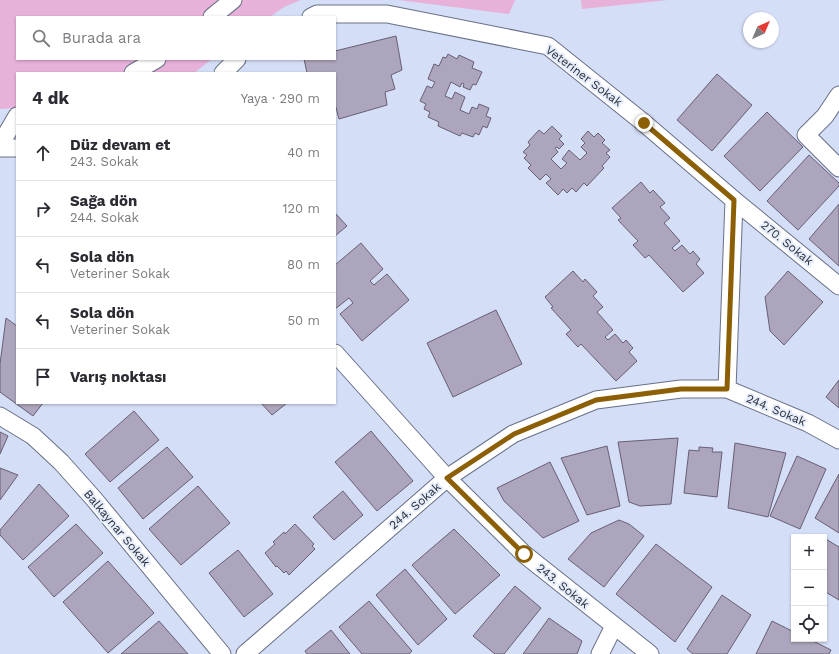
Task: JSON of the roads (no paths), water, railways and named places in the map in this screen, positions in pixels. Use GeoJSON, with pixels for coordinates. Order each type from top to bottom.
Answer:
{"type":"FeatureCollection","features":[{"type":"Feature","properties":{"kind":"street"},"geometry":{"type":"LineString","coordinates":[[213,16],[233,0]]}},
{"type":"Feature","properties":{"kind":"street","name":"Veteriner Sokak"},"geometry":{"type":"LineString","coordinates":[[313,10],[387,14],[548,46],[644,123],[734,200]]}},
{"type":"Feature","properties":{"kind":"street"},"geometry":{"type":"LineString","coordinates":[[135,72],[155,60]]}},
{"type":"Feature","properties":{"kind":"street"},"geometry":{"type":"LineString","coordinates":[[224,72],[236,60]]}},
{"type":"Feature","properties":{"kind":"street"},"geometry":{"type":"LineString","coordinates":[[839,95],[825,116],[806,135],[839,168]]}},
{"type":"Feature","properties":{"kind":"street"},"geometry":{"type":"LineString","coordinates":[[16,118],[0,146],[16,148]]}},
{"type":"Feature","properties":{"kind":"street"},"geometry":{"type":"LineString","coordinates":[[727,389],[734,200]]}},
{"type":"Feature","properties":{"kind":"street","name":"270. Sokak"},"geometry":{"type":"LineString","coordinates":[[734,200],[839,286]]}},
{"type":"Feature","properties":{"kind":"street","name":"243. Sokak"},"geometry":{"type":"LineString","coordinates":[[336,354],[447,478],[524,554],[650,654]]}},
{"type":"Feature","properties":{"kind":"street","name":"244. Sokak"},"geometry":{"type":"LineString","coordinates":[[245,654],[447,478],[514,434],[596,400],[681,389],[727,389],[808,423],[839,440]]}},
{"type":"Feature","properties":{"kind":"street","name":"Balkaynar Sokak"},"geometry":{"type":"LineString","coordinates":[[0,416],[33,436],[61,462],[94,499],[222,654]]}},
{"type":"Feature","properties":{"kind":"street"},"geometry":{"type":"LineString","coordinates":[[600,654],[614,626]]}}]}
